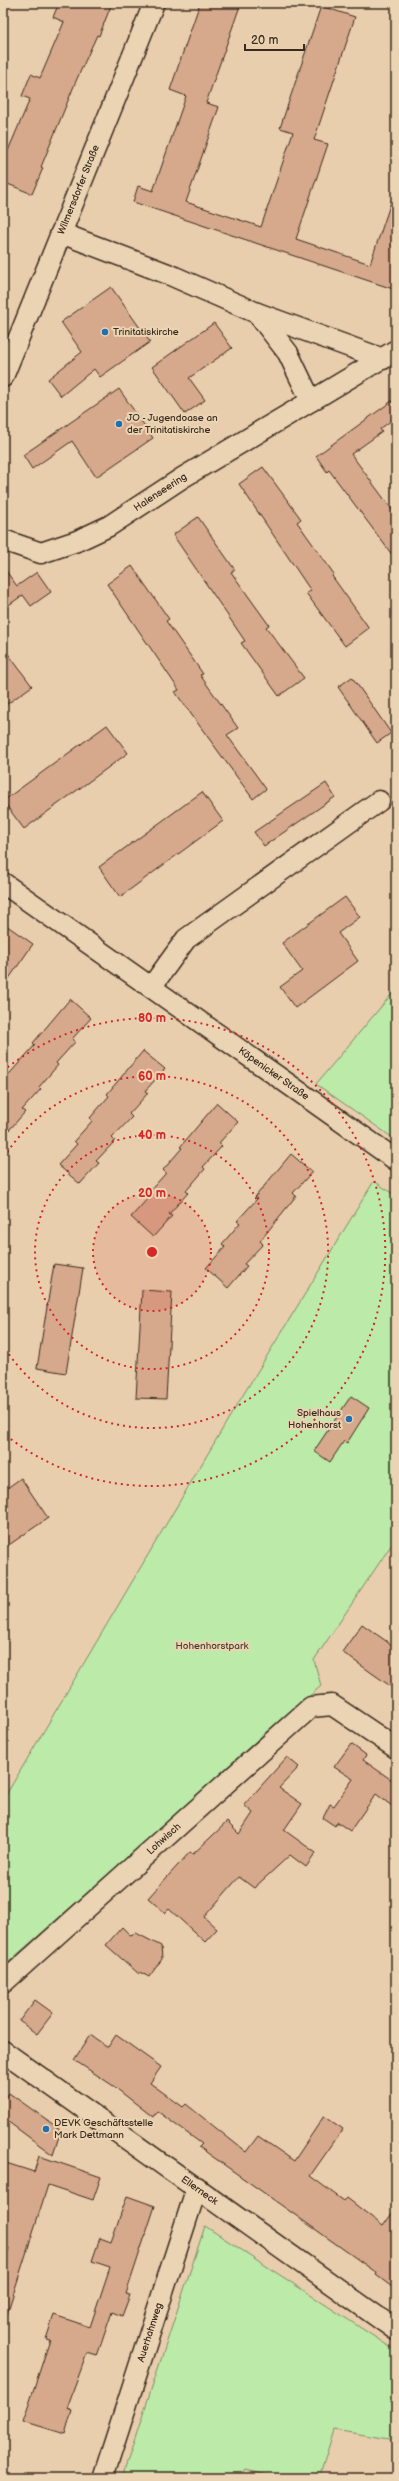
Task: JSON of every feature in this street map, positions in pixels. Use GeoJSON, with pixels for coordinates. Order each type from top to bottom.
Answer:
{"type":"FeatureCollection","features":[{"type":"Feature","properties":{"kind":"street","name":"Wilmersdorfer Straße"},"geometry":{"type":"LineString","coordinates":[[3,377],[154,3]]}},
{"type":"Feature","properties":{"kind":"street","name":"Halenseering"},"geometry":{"type":"LineString","coordinates":[[61,233],[168,274],[257,313],[389,354]]}},
{"type":"Feature","properties":{"kind":"street","name":"Halenseering"},"geometry":{"type":"LineString","coordinates":[[257,313],[288,353],[311,401]]}},
{"type":"Feature","properties":{"kind":"street","name":"Halenseering"},"geometry":{"type":"LineString","coordinates":[[3,540],[42,553],[77,541],[109,526],[182,478],[389,354]]}},
{"type":"Feature","properties":{"kind":"street"},"geometry":{"type":"LineString","coordinates":[[152,986],[186,939],[379,801]]}},
{"type":"Feature","properties":{"kind":"street","name":"Köpenicker Straße"},"geometry":{"type":"LineString","coordinates":[[3,883],[152,986],[396,1160]]}},
{"type":"Feature","properties":{"kind":"street","name":"Lohwisch"},"geometry":{"type":"LineString","coordinates":[[3,1983],[311,1707],[328,1704],[342,1711],[396,1748]]}},
{"type":"Feature","properties":{"kind":"street","name":"Ellerneck"},"geometry":{"type":"LineString","coordinates":[[3,2051],[197,2187],[396,2330]]}},
{"type":"Feature","properties":{"kind":"street","name":"Auerhahnweg"},"geometry":{"type":"LineString","coordinates":[[103,2478],[197,2187]]}},
{"type":"Feature","properties":{"kind":"green space"},"geometry":{"type":"Polygon","coordinates":[[[396,989],[396,1140],[316,1084],[396,989]]]}},
{"type":"Feature","properties":{"kind":"green space","name":"Hohenhorstpark"},"geometry":{"type":"Polygon","coordinates":[[[374,1181],[396,1196],[396,1538],[314,1660],[321,1686],[3,1967],[3,1800],[229,1418],[374,1181]]]}},
{"type":"Feature","properties":{"kind":"green space"},"geometry":{"type":"Polygon","coordinates":[[[205,2226],[396,2351],[396,2440],[334,2430],[319,2478],[280,2478],[246,2470],[239,2478],[122,2478],[205,2226]]]}},
{"type":"Feature","properties":{"kind":"building"},"geometry":{"type":"Polygon","coordinates":[[[59,3],[112,3],[99,36],[97,35],[76,81],[41,167],[43,168],[32,194],[3,182],[3,151],[7,153],[30,99],[22,96],[31,74],[40,78],[64,22],[53,17],[59,3]]]}},
{"type":"Feature","properties":{"kind":"building"},"geometry":{"type":"Polygon","coordinates":[[[200,3],[241,3],[206,103],[219,107],[186,202],[261,227],[293,132],[280,128],[321,6],[355,17],[314,140],[328,144],[296,239],[370,264],[393,196],[396,196],[396,290],[133,202],[138,186],[153,191],[186,96],[170,90],[200,3]]]}},
{"type":"Feature","properties":{"kind":"building","name":"Trinitatiskirche"},"geometry":{"type":"Polygon","coordinates":[[[111,287],[150,342],[100,377],[94,369],[61,396],[48,379],[82,352],[61,322],[111,287]]]}},
{"type":"Feature","properties":{"kind":"building"},"geometry":{"type":"Polygon","coordinates":[[[214,323],[232,348],[189,378],[205,400],[185,414],[152,367],[214,323]]]}},
{"type":"Feature","properties":{"kind":"building"},"geometry":{"type":"Polygon","coordinates":[[[119,389],[153,438],[96,477],[72,441],[32,469],[23,455],[119,389]]]}},
{"type":"Feature","properties":{"kind":"building"},"geometry":{"type":"Polygon","coordinates":[[[396,398],[396,417],[380,429],[382,432],[351,454],[396,515],[396,560],[329,470],[327,472],[316,456],[396,398]]]}},
{"type":"Feature","properties":{"kind":"building"},"geometry":{"type":"Polygon","coordinates":[[[263,467],[301,519],[297,522],[334,574],[332,576],[369,628],[345,646],[306,593],[311,591],[239,484],[263,467]]]}},
{"type":"Feature","properties":{"kind":"building"},"geometry":{"type":"Polygon","coordinates":[[[198,517],[235,570],[231,572],[269,625],[266,627],[304,678],[279,696],[241,643],[245,641],[173,535],[198,517]]]}},
{"type":"Feature","properties":{"kind":"building"},"geometry":{"type":"Polygon","coordinates":[[[132,566],[169,619],[166,621],[203,674],[200,675],[238,728],[227,735],[266,789],[253,799],[175,692],[179,690],[107,584],[132,566]]]}},
{"type":"Feature","properties":{"kind":"building"},"geometry":{"type":"Polygon","coordinates":[[[3,567],[17,586],[37,572],[51,592],[31,606],[23,595],[3,609],[3,567]]]}},
{"type":"Feature","properties":{"kind":"building"},"geometry":{"type":"Polygon","coordinates":[[[3,647],[32,686],[3,707],[3,647]]]}},
{"type":"Feature","properties":{"kind":"building"},"geometry":{"type":"Polygon","coordinates":[[[352,677],[391,733],[377,743],[338,687],[352,677]]]}},
{"type":"Feature","properties":{"kind":"building"},"geometry":{"type":"Polygon","coordinates":[[[107,725],[128,753],[24,829],[3,801],[107,725]]]}},
{"type":"Feature","properties":{"kind":"building"},"geometry":{"type":"Polygon","coordinates":[[[326,783],[335,797],[264,846],[254,832],[326,783]]]}},
{"type":"Feature","properties":{"kind":"building"},"geometry":{"type":"Polygon","coordinates":[[[202,792],[223,821],[120,897],[99,867],[202,792]]]}},
{"type":"Feature","properties":{"kind":"building"},"geometry":{"type":"Polygon","coordinates":[[[345,897],[360,917],[338,933],[358,961],[295,1008],[280,987],[302,971],[282,943],[345,897]]]}},
{"type":"Feature","properties":{"kind":"building"},"geometry":{"type":"Polygon","coordinates":[[[3,923],[33,944],[3,987],[3,923]]]}},
{"type":"Feature","properties":{"kind":"building"},"geometry":{"type":"Polygon","coordinates":[[[70,999],[91,1018],[72,1039],[75,1042],[56,1063],[58,1065],[39,1087],[41,1089],[22,1110],[25,1112],[3,1137],[3,1081],[35,1045],[33,1043],[70,999]]]}},
{"type":"Feature","properties":{"kind":"building"},"geometry":{"type":"Polygon","coordinates":[[[143,1051],[165,1069],[145,1091],[148,1093],[129,1114],[132,1117],[112,1138],[115,1141],[96,1161],[99,1163],[80,1184],[58,1165],[77,1144],[74,1141],[92,1121],[90,1118],[109,1096],[107,1094],[143,1051]]]}},
{"type":"Feature","properties":{"kind":"building"},"geometry":{"type":"Polygon","coordinates":[[[217,1103],[238,1122],[219,1143],[222,1146],[203,1167],[205,1169],[186,1191],[188,1193],[169,1214],[172,1216],[153,1237],[131,1217],[150,1196],[147,1194],[166,1173],[163,1170],[182,1148],[180,1147],[217,1103]]]}},
{"type":"Feature","properties":{"kind":"building"},"geometry":{"type":"Polygon","coordinates":[[[291,1154],[312,1172],[293,1193],[296,1196],[260,1241],[263,1244],[244,1264],[247,1266],[228,1288],[206,1268],[225,1247],[222,1244],[240,1223],[237,1221],[257,1199],[255,1197],[291,1154]]]}},
{"type":"Feature","properties":{"kind":"building"},"geometry":{"type":"Polygon","coordinates":[[[54,1264],[83,1268],[66,1373],[37,1368],[54,1264]]]}},
{"type":"Feature","properties":{"kind":"building"},"geometry":{"type":"Polygon","coordinates":[[[142,1290],[172,1292],[166,1399],[136,1398],[142,1290]]]}},
{"type":"Feature","properties":{"kind":"building","name":"Spielhaus Hohenhorst"},"geometry":{"type":"Polygon","coordinates":[[[351,1396],[369,1408],[347,1443],[344,1441],[330,1462],[314,1451],[351,1396]]]}},
{"type":"Feature","properties":{"kind":"building"},"geometry":{"type":"Polygon","coordinates":[[[21,1478],[48,1518],[3,1549],[3,1491],[21,1478]]]}},
{"type":"Feature","properties":{"kind":"building"},"geometry":{"type":"Polygon","coordinates":[[[362,1624],[396,1648],[396,1690],[342,1652],[362,1624]]]}},
{"type":"Feature","properties":{"kind":"building"},"geometry":{"type":"Polygon","coordinates":[[[351,1744],[366,1755],[363,1760],[396,1783],[396,1809],[376,1794],[350,1831],[337,1822],[335,1826],[323,1818],[330,1804],[334,1806],[353,1779],[334,1767],[351,1744]]]}},
{"type":"Feature","properties":{"kind":"building"},"geometry":{"type":"Polygon","coordinates":[[[287,1757],[299,1767],[279,1788],[302,1804],[284,1830],[316,1853],[306,1867],[290,1855],[254,1888],[239,1877],[204,1917],[217,1929],[205,1942],[169,1909],[165,1913],[148,1898],[190,1852],[193,1854],[227,1822],[239,1834],[253,1813],[244,1805],[287,1757]]]}},
{"type":"Feature","properties":{"kind":"building"},"geometry":{"type":"Polygon","coordinates":[[[122,1927],[130,1935],[136,1933],[161,1946],[162,1959],[149,1977],[140,1972],[139,1974],[106,1945],[122,1927]]]}},
{"type":"Feature","properties":{"kind":"building"},"geometry":{"type":"Polygon","coordinates":[[[35,2000],[53,2013],[37,2034],[19,2021],[35,2000]]]}},
{"type":"Feature","properties":{"kind":"building"},"geometry":{"type":"Polygon","coordinates":[[[90,2035],[108,2047],[116,2035],[161,2067],[150,2083],[183,2107],[186,2104],[246,2152],[258,2136],[294,2161],[324,2116],[343,2129],[310,2176],[344,2201],[347,2198],[383,2226],[396,2208],[396,2290],[376,2275],[377,2273],[199,2147],[202,2144],[157,2111],[153,2117],[112,2085],[74,2060],[90,2035]]]}},
{"type":"Feature","properties":{"kind":"building"},"geometry":{"type":"Polygon","coordinates":[[[9,2093],[61,2130],[53,2155],[3,2118],[3,2102],[9,2093]]]}},
{"type":"Feature","properties":{"kind":"building"},"geometry":{"type":"Polygon","coordinates":[[[39,2156],[101,2177],[93,2200],[48,2185],[6,2317],[3,2316],[3,2269],[9,2249],[3,2248],[3,2162],[34,2172],[39,2156]]]}},
{"type":"Feature","properties":{"kind":"building"},"geometry":{"type":"Polygon","coordinates":[[[127,2196],[155,2206],[126,2294],[130,2295],[122,2316],[112,2312],[97,2356],[87,2353],[67,2408],[72,2410],[65,2434],[23,2421],[50,2340],[46,2339],[54,2315],[90,2327],[110,2267],[92,2261],[100,2238],[111,2242],[127,2196]]]}},
{"type":"Feature","properties":{"kind":"place","name":"Trinitatiskirche"},"geometry":{"type":"Point","coordinates":[105,332]}},
{"type":"Feature","properties":{"kind":"place","name":"JO - Jugendoase an der Trinitatiskirche"},"geometry":{"type":"Point","coordinates":[119,424]}},
{"type":"Feature","properties":{"kind":"place","name":"Spielhaus Hohenhorst"},"geometry":{"type":"Point","coordinates":[349,1419]}},
{"type":"Feature","properties":{"kind":"place","name":"DEVK Geschäftsstelle Mark Dettmann"},"geometry":{"type":"Point","coordinates":[46,2129]}}]}
